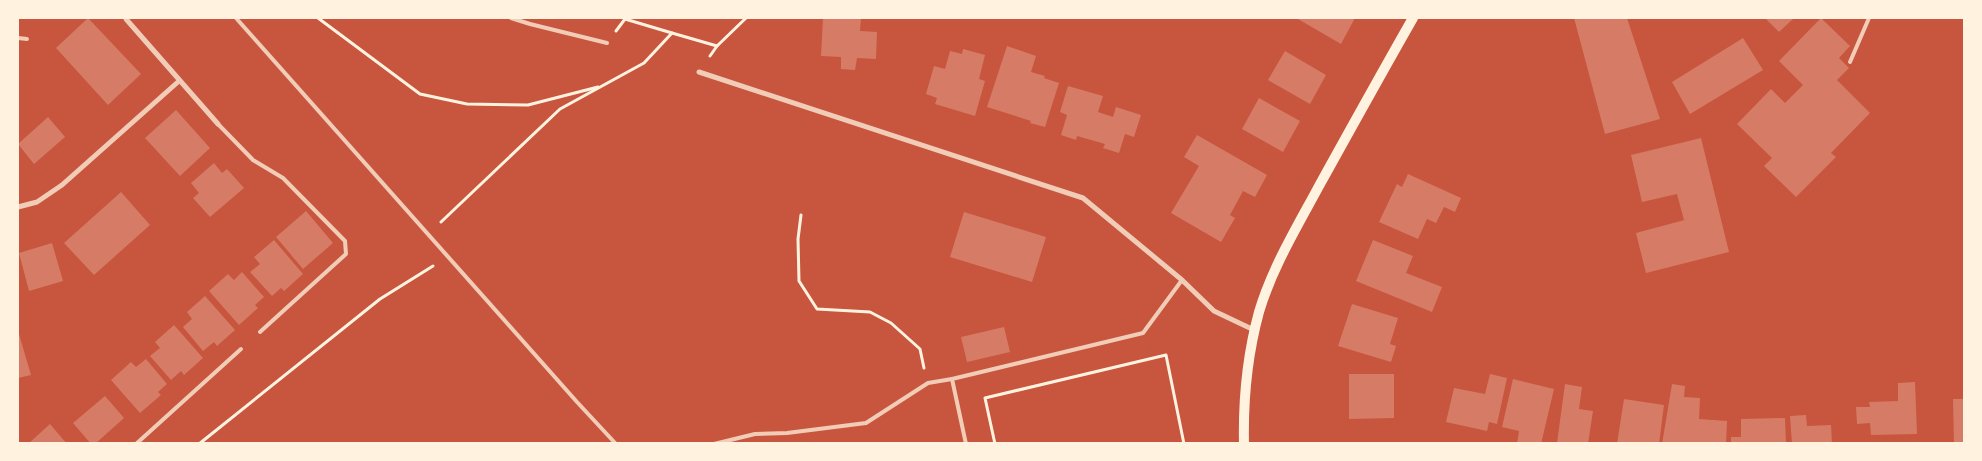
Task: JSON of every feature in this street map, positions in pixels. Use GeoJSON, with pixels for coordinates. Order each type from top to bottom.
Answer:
{"type":"FeatureCollection","features":[{"type":"Feature","properties":{"kind":"main road"},"geometry":{"type":"LineString","coordinates":[[1244,444],[1246,370],[1254,330],[1268,288],[1282,255],[1413,18]]}},
{"type":"Feature","properties":{"kind":"street"},"geometry":{"type":"LineString","coordinates":[[126,18],[218,124]]}},
{"type":"Feature","properties":{"kind":"street"},"geometry":{"type":"LineString","coordinates":[[699,72],[1083,198],[1182,280],[1214,311],[1254,330]]}},
{"type":"Feature","properties":{"kind":"street"},"geometry":{"type":"LineString","coordinates":[[18,207],[37,202],[62,184],[179,81]]}},
{"type":"Feature","properties":{"kind":"lane"},"geometry":{"type":"LineString","coordinates":[[236,18],[616,444]]}},
{"type":"Feature","properties":{"kind":"lane"},"geometry":{"type":"LineString","coordinates":[[511,18],[607,43]]}},
{"type":"Feature","properties":{"kind":"lane"},"geometry":{"type":"LineString","coordinates":[[1850,62],[1869,18]]}},
{"type":"Feature","properties":{"kind":"lane"},"geometry":{"type":"LineString","coordinates":[[18,38],[27,38]]}},
{"type":"Feature","properties":{"kind":"lane"},"geometry":{"type":"LineString","coordinates":[[218,124],[253,160],[283,178],[346,241],[346,254],[260,332]]}},
{"type":"Feature","properties":{"kind":"lane"},"geometry":{"type":"LineString","coordinates":[[714,444],[755,434],[787,433],[866,423],[928,383],[952,380],[1143,333],[1182,280]]}},
{"type":"Feature","properties":{"kind":"lane"},"geometry":{"type":"LineString","coordinates":[[136,444],[240,349]]}},
{"type":"Feature","properties":{"kind":"lane"},"geometry":{"type":"LineString","coordinates":[[952,380],[966,444]]}},
{"type":"Feature","properties":{"kind":"path"},"geometry":{"type":"LineString","coordinates":[[318,18],[420,94],[467,104],[528,105],[604,85]]}},
{"type":"Feature","properties":{"kind":"path"},"geometry":{"type":"LineString","coordinates":[[607,43],[624,19],[716,46],[746,18]]}},
{"type":"Feature","properties":{"kind":"path"},"geometry":{"type":"LineString","coordinates":[[428,234],[560,108],[644,63],[672,33]]}},
{"type":"Feature","properties":{"kind":"path"},"geometry":{"type":"LineString","coordinates":[[801,214],[798,239],[798,281],[817,309],[870,312],[890,323],[920,349],[928,383]]}},
{"type":"Feature","properties":{"kind":"path"},"geometry":{"type":"LineString","coordinates":[[199,444],[380,299],[448,257]]}},
{"type":"Feature","properties":{"kind":"path"},"geometry":{"type":"LineString","coordinates":[[995,444],[985,398],[1166,356],[1184,444]]}},
{"type":"Feature","properties":{"kind":"building"},"geometry":{"type":"Polygon","coordinates":[[[88,18],[141,74],[108,105],[56,48],[88,18]]]}},
{"type":"Feature","properties":{"kind":"building"},"geometry":{"type":"Polygon","coordinates":[[[823,18],[861,18],[860,31],[877,32],[876,59],[857,58],[855,70],[841,69],[841,57],[821,56],[823,18]]]}},
{"type":"Feature","properties":{"kind":"building"},"geometry":{"type":"Polygon","coordinates":[[[1299,18],[1355,18],[1341,44],[1299,18]]]}},
{"type":"Feature","properties":{"kind":"building"},"geometry":{"type":"Polygon","coordinates":[[[1574,18],[1627,18],[1660,119],[1605,134],[1574,18]]]}},
{"type":"Feature","properties":{"kind":"building"},"geometry":{"type":"Polygon","coordinates":[[[1765,18],[1794,18],[1779,32],[1765,18]]]}},
{"type":"Feature","properties":{"kind":"building"},"geometry":{"type":"Polygon","coordinates":[[[1821,18],[1850,46],[1839,58],[1849,68],[1837,80],[1870,113],[1831,153],[1836,157],[1796,197],[1764,166],[1772,158],[1737,124],[1771,89],[1785,103],[1803,85],[1779,61],[1821,18]]]}},
{"type":"Feature","properties":{"kind":"building"},"geometry":{"type":"Polygon","coordinates":[[[1743,38],[1763,70],[1690,114],[1672,82],[1743,38]]]}},
{"type":"Feature","properties":{"kind":"building"},"geometry":{"type":"Polygon","coordinates":[[[1007,46],[1036,56],[1031,72],[1059,83],[1045,127],[987,107],[1007,46]]]}},
{"type":"Feature","properties":{"kind":"building"},"geometry":{"type":"Polygon","coordinates":[[[963,49],[985,55],[979,79],[985,81],[975,116],[935,104],[937,98],[926,94],[934,66],[945,69],[950,51],[962,54],[963,49]]]}},
{"type":"Feature","properties":{"kind":"building"},"geometry":{"type":"Polygon","coordinates":[[[1285,51],[1326,75],[1310,104],[1268,80],[1285,51]]]}},
{"type":"Feature","properties":{"kind":"building"},"geometry":{"type":"Polygon","coordinates":[[[1068,86],[1103,96],[1098,112],[1113,117],[1116,107],[1141,115],[1134,137],[1125,134],[1119,153],[1103,148],[1105,144],[1077,136],[1076,140],[1061,135],[1067,115],[1060,112],[1068,86]]]}},
{"type":"Feature","properties":{"kind":"building"},"geometry":{"type":"Polygon","coordinates":[[[1259,98],[1300,121],[1283,152],[1242,129],[1259,98]]]}},
{"type":"Feature","properties":{"kind":"building"},"geometry":{"type":"Polygon","coordinates":[[[176,110],[210,148],[180,176],[145,138],[176,110]]]}},
{"type":"Feature","properties":{"kind":"building"},"geometry":{"type":"Polygon","coordinates":[[[48,117],[65,137],[34,164],[18,144],[48,117]]]}},
{"type":"Feature","properties":{"kind":"building"},"geometry":{"type":"Polygon","coordinates":[[[1197,135],[1267,175],[1255,197],[1243,191],[1230,215],[1235,218],[1221,242],[1171,213],[1199,166],[1184,157],[1197,135]]]}},
{"type":"Feature","properties":{"kind":"building"},"geometry":{"type":"Polygon","coordinates":[[[1701,138],[1729,252],[1646,273],[1636,233],[1692,218],[1684,220],[1677,194],[1642,202],[1631,155],[1701,138]]]}},
{"type":"Feature","properties":{"kind":"building"},"geometry":{"type":"Polygon","coordinates":[[[214,163],[222,173],[227,169],[244,188],[210,217],[193,198],[199,193],[191,183],[214,163]]]}},
{"type":"Feature","properties":{"kind":"building"},"geometry":{"type":"Polygon","coordinates":[[[1408,174],[1461,198],[1455,212],[1444,207],[1436,223],[1427,219],[1418,239],[1379,222],[1397,184],[1402,187],[1408,174]]]}},
{"type":"Feature","properties":{"kind":"building"},"geometry":{"type":"Polygon","coordinates":[[[121,192],[150,225],[94,275],[64,243],[121,192]]]}},
{"type":"Feature","properties":{"kind":"building"},"geometry":{"type":"Polygon","coordinates":[[[306,211],[333,243],[303,269],[276,237],[306,211]]]}},
{"type":"Feature","properties":{"kind":"building"},"geometry":{"type":"Polygon","coordinates":[[[964,212],[1046,237],[1032,282],[950,257],[964,212]]]}},
{"type":"Feature","properties":{"kind":"building"},"geometry":{"type":"Polygon","coordinates":[[[274,240],[303,274],[284,291],[281,288],[272,296],[250,272],[260,264],[254,257],[274,240]]]}},
{"type":"Feature","properties":{"kind":"building"},"geometry":{"type":"Polygon","coordinates":[[[1373,240],[1413,256],[1406,273],[1442,287],[1432,312],[1356,281],[1373,240]]]}},
{"type":"Feature","properties":{"kind":"building"},"geometry":{"type":"Polygon","coordinates":[[[52,243],[63,281],[29,291],[19,253],[52,243]]]}},
{"type":"Feature","properties":{"kind":"building"},"geometry":{"type":"Polygon","coordinates":[[[242,272],[264,297],[255,305],[258,308],[239,325],[209,291],[228,274],[234,280],[242,272]]]}},
{"type":"Feature","properties":{"kind":"building"},"geometry":{"type":"Polygon","coordinates":[[[205,296],[235,330],[217,346],[214,342],[203,351],[183,327],[192,319],[187,312],[205,296]]]}},
{"type":"Feature","properties":{"kind":"building"},"geometry":{"type":"Polygon","coordinates":[[[1352,304],[1398,318],[1390,344],[1396,346],[1391,362],[1338,346],[1352,304]]]}},
{"type":"Feature","properties":{"kind":"building"},"geometry":{"type":"Polygon","coordinates":[[[174,325],[203,358],[184,375],[181,371],[171,380],[150,356],[160,348],[155,342],[174,325]]]}},
{"type":"Feature","properties":{"kind":"building"},"geometry":{"type":"Polygon","coordinates":[[[1004,327],[1010,352],[967,362],[961,337],[1004,327]]]}},
{"type":"Feature","properties":{"kind":"building"},"geometry":{"type":"Polygon","coordinates":[[[18,335],[31,375],[18,378],[18,335]]]}},
{"type":"Feature","properties":{"kind":"building"},"geometry":{"type":"Polygon","coordinates":[[[146,359],[167,384],[158,392],[161,395],[140,413],[111,380],[131,362],[136,367],[146,359]]]}},
{"type":"Feature","properties":{"kind":"building"},"geometry":{"type":"Polygon","coordinates":[[[1349,374],[1394,374],[1394,418],[1349,419],[1349,374]]]}},
{"type":"Feature","properties":{"kind":"building"},"geometry":{"type":"Polygon","coordinates":[[[1490,374],[1507,378],[1497,424],[1489,422],[1487,431],[1446,422],[1454,388],[1485,394],[1490,374]]]}},
{"type":"Feature","properties":{"kind":"building"},"geometry":{"type":"Polygon","coordinates":[[[1513,379],[1554,389],[1541,444],[1517,444],[1519,431],[1502,427],[1513,379]]]}},
{"type":"Feature","properties":{"kind":"building"},"geometry":{"type":"Polygon","coordinates":[[[1915,382],[1917,434],[1871,435],[1870,423],[1857,424],[1856,407],[1870,407],[1869,402],[1898,401],[1898,383],[1915,382]]]}},
{"type":"Feature","properties":{"kind":"building"},"geometry":{"type":"Polygon","coordinates":[[[1565,384],[1582,387],[1579,409],[1593,411],[1588,444],[1557,443],[1565,384]]]}},
{"type":"Feature","properties":{"kind":"building"},"geometry":{"type":"Polygon","coordinates":[[[1672,384],[1685,386],[1684,397],[1700,398],[1699,419],[1727,421],[1726,444],[1662,444],[1672,384]]]}},
{"type":"Feature","properties":{"kind":"building"},"geometry":{"type":"Polygon","coordinates":[[[105,396],[124,418],[95,444],[91,444],[73,423],[105,396]]]}},
{"type":"Feature","properties":{"kind":"building"},"geometry":{"type":"Polygon","coordinates":[[[1624,399],[1664,405],[1659,444],[1617,444],[1624,399]]]}},
{"type":"Feature","properties":{"kind":"building"},"geometry":{"type":"Polygon","coordinates":[[[1953,399],[1964,399],[1964,444],[1954,444],[1953,399]]]}},
{"type":"Feature","properties":{"kind":"building"},"geometry":{"type":"Polygon","coordinates":[[[1806,415],[1807,426],[1831,425],[1832,444],[1792,444],[1790,416],[1806,415]]]}},
{"type":"Feature","properties":{"kind":"building"},"geometry":{"type":"Polygon","coordinates":[[[1785,418],[1786,444],[1731,444],[1731,437],[1741,437],[1741,419],[1785,418]]]}},
{"type":"Feature","properties":{"kind":"building"},"geometry":{"type":"Polygon","coordinates":[[[50,424],[67,444],[28,444],[50,424]]]}}]}
